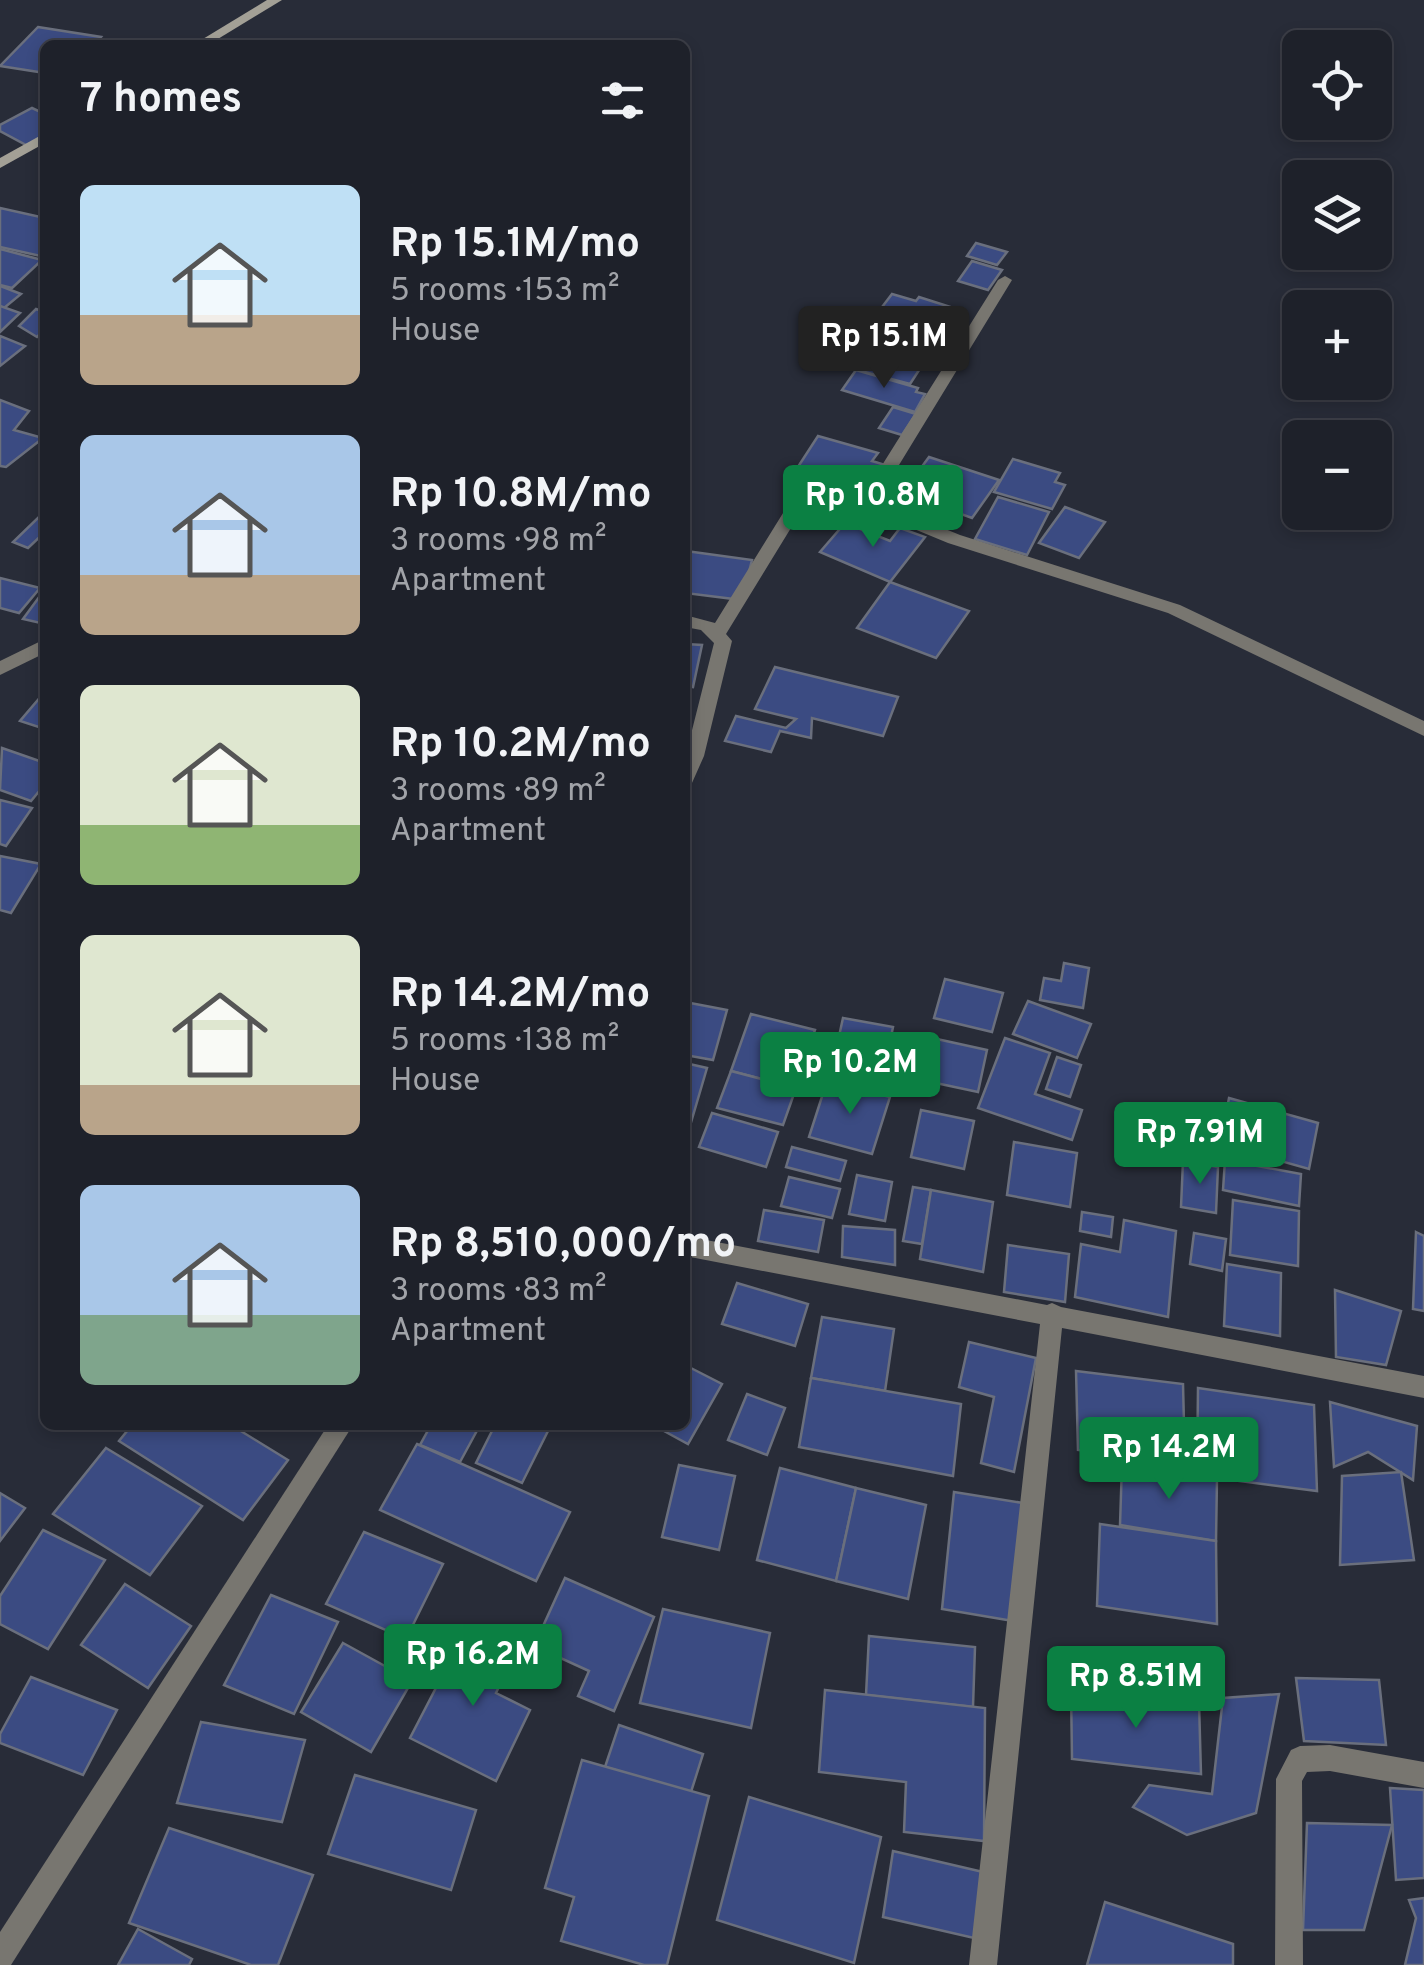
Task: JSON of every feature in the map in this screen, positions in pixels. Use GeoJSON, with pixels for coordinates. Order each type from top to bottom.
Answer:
{"type":"FeatureCollection","features":[{"type":"Feature","properties":{"kind":"street"},"geometry":{"type":"LineString","coordinates":[[208,40],[276,0]]}},
{"type":"Feature","properties":{"kind":"street"},"geometry":{"type":"LineString","coordinates":[[0,164],[40,141]]}},
{"type":"Feature","properties":{"kind":"street"},"geometry":{"type":"LineString","coordinates":[[867,504],[1006,280]]}},
{"type":"Feature","properties":{"kind":"street"},"geometry":{"type":"LineString","coordinates":[[690,767],[722,653],[718,633],[807,488],[819,482],[954,539],[1174,609],[1424,728]]}},
{"type":"Feature","properties":{"kind":"street"},"geometry":{"type":"LineString","coordinates":[[690,621],[718,633]]}},
{"type":"Feature","properties":{"kind":"street"},"geometry":{"type":"LineString","coordinates":[[0,670],[40,648]]}},
{"type":"Feature","properties":{"kind":"street"},"geometry":{"type":"LineString","coordinates":[[690,1247],[1052,1313],[1360,1377],[1424,1386]]}},
{"type":"Feature","properties":{"kind":"street"},"geometry":{"type":"LineString","coordinates":[[982,1965],[1014,1705],[1052,1313]]}},
{"type":"Feature","properties":{"kind":"street"},"geometry":{"type":"LineString","coordinates":[[0,1957],[338,1430]]}},
{"type":"Feature","properties":{"kind":"street"},"geometry":{"type":"LineString","coordinates":[[1289,1965],[1289,1778],[1293,1768],[1300,1760],[1330,1758],[1424,1775]]}},
{"type":"Feature","properties":{"kind":"building"},"geometry":{"type":"Polygon","coordinates":[[[38,27],[101,37],[40,40],[40,72],[0,66],[38,27]]]}},
{"type":"Feature","properties":{"kind":"building"},"geometry":{"type":"Polygon","coordinates":[[[32,108],[40,112],[40,139],[28,146],[0,131],[0,125],[32,108]]]}},
{"type":"Feature","properties":{"kind":"building"},"geometry":{"type":"Polygon","coordinates":[[[0,208],[40,217],[40,256],[0,247],[0,208]]]}},
{"type":"Feature","properties":{"kind":"building"},"geometry":{"type":"Polygon","coordinates":[[[976,243],[1007,252],[997,265],[967,256],[976,243]]]}},
{"type":"Feature","properties":{"kind":"building"},"geometry":{"type":"Polygon","coordinates":[[[0,249],[40,259],[12,288],[0,285],[0,249]]]}},
{"type":"Feature","properties":{"kind":"building"},"geometry":{"type":"Polygon","coordinates":[[[972,261],[1002,270],[988,290],[958,281],[972,261]]]}},
{"type":"Feature","properties":{"kind":"building"},"geometry":{"type":"Polygon","coordinates":[[[0,286],[21,294],[4,308],[0,306],[0,286]]]}},
{"type":"Feature","properties":{"kind":"building"},"geometry":{"type":"Polygon","coordinates":[[[892,294],[916,301],[919,297],[966,312],[952,332],[879,311],[892,294]]]}},
{"type":"Feature","properties":{"kind":"building"},"geometry":{"type":"Polygon","coordinates":[[[0,306],[20,313],[0,332],[0,306]]]}},
{"type":"Feature","properties":{"kind":"building"},"geometry":{"type":"Polygon","coordinates":[[[36,309],[40,310],[37,337],[19,326],[36,309]]]}},
{"type":"Feature","properties":{"kind":"building"},"geometry":{"type":"Polygon","coordinates":[[[876,315],[959,337],[943,366],[857,344],[876,315]]]}},
{"type":"Feature","properties":{"kind":"building"},"geometry":{"type":"Polygon","coordinates":[[[0,336],[25,346],[0,366],[0,336]]]}},
{"type":"Feature","properties":{"kind":"building"},"geometry":{"type":"Polygon","coordinates":[[[860,347],[923,364],[910,384],[842,366],[851,352],[855,354],[860,347]]]}},
{"type":"Feature","properties":{"kind":"building"},"geometry":{"type":"Polygon","coordinates":[[[856,370],[918,388],[916,392],[925,394],[915,412],[842,390],[856,370]]]}},
{"type":"Feature","properties":{"kind":"building"},"geometry":{"type":"Polygon","coordinates":[[[0,400],[29,411],[14,430],[40,440],[6,467],[0,466],[0,400]]]}},
{"type":"Feature","properties":{"kind":"building"},"geometry":{"type":"Polygon","coordinates":[[[893,407],[916,414],[902,435],[879,428],[893,407]]]}},
{"type":"Feature","properties":{"kind":"building"},"geometry":{"type":"Polygon","coordinates":[[[818,436],[878,453],[872,461],[885,465],[872,487],[864,485],[859,492],[794,473],[818,436]]]}},
{"type":"Feature","properties":{"kind":"building"},"geometry":{"type":"Polygon","coordinates":[[[929,457],[999,480],[972,518],[925,501],[916,514],[906,510],[912,503],[899,498],[929,457]]]}},
{"type":"Feature","properties":{"kind":"building"},"geometry":{"type":"Polygon","coordinates":[[[1013,459],[1060,473],[1055,482],[1065,485],[1052,509],[994,492],[1013,459]]]}},
{"type":"Feature","properties":{"kind":"building"},"geometry":{"type":"Polygon","coordinates":[[[998,497],[1049,512],[1027,555],[975,539],[998,497]]]}},
{"type":"Feature","properties":{"kind":"building"},"geometry":{"type":"Polygon","coordinates":[[[1065,507],[1105,522],[1079,558],[1039,543],[1065,507]]]}},
{"type":"Feature","properties":{"kind":"building"},"geometry":{"type":"Polygon","coordinates":[[[40,516],[40,537],[28,548],[13,542],[40,516]]]}},
{"type":"Feature","properties":{"kind":"building"},"geometry":{"type":"Polygon","coordinates":[[[845,523],[890,541],[900,528],[925,537],[890,582],[820,552],[845,523]]]}},
{"type":"Feature","properties":{"kind":"building"},"geometry":{"type":"Polygon","coordinates":[[[690,552],[752,560],[742,600],[690,594],[690,552]]]}},
{"type":"Feature","properties":{"kind":"building"},"geometry":{"type":"Polygon","coordinates":[[[0,578],[40,588],[19,613],[0,608],[0,578]]]}},
{"type":"Feature","properties":{"kind":"building"},"geometry":{"type":"Polygon","coordinates":[[[890,582],[969,611],[936,658],[857,628],[890,582]]]}},
{"type":"Feature","properties":{"kind":"building"},"geometry":{"type":"Polygon","coordinates":[[[40,596],[40,623],[23,619],[40,596]]]}},
{"type":"Feature","properties":{"kind":"building"},"geometry":{"type":"Polygon","coordinates":[[[690,644],[702,645],[693,687],[690,644]]]}},
{"type":"Feature","properties":{"kind":"building"},"geometry":{"type":"Polygon","coordinates":[[[775,667],[898,697],[883,736],[812,718],[811,738],[780,731],[771,752],[725,741],[736,716],[786,728],[796,719],[755,709],[775,667]]]}},
{"type":"Feature","properties":{"kind":"building"},"geometry":{"type":"Polygon","coordinates":[[[40,698],[40,727],[20,721],[40,698]]]}},
{"type":"Feature","properties":{"kind":"building"},"geometry":{"type":"Polygon","coordinates":[[[2,748],[40,761],[40,790],[31,801],[0,790],[2,748]]]}},
{"type":"Feature","properties":{"kind":"building"},"geometry":{"type":"Polygon","coordinates":[[[0,800],[32,808],[6,846],[0,844],[0,800]]]}},
{"type":"Feature","properties":{"kind":"building"},"geometry":{"type":"Polygon","coordinates":[[[0,856],[40,864],[11,913],[0,910],[0,856]]]}},
{"type":"Feature","properties":{"kind":"building"},"geometry":{"type":"Polygon","coordinates":[[[1064,963],[1089,968],[1083,1008],[1040,1000],[1044,978],[1061,981],[1064,963]]]}},
{"type":"Feature","properties":{"kind":"building"},"geometry":{"type":"Polygon","coordinates":[[[945,979],[1003,993],[992,1032],[934,1018],[945,979]]]}},
{"type":"Feature","properties":{"kind":"building"},"geometry":{"type":"Polygon","coordinates":[[[1028,1001],[1091,1024],[1077,1058],[1013,1034],[1028,1001]]]}},
{"type":"Feature","properties":{"kind":"building"},"geometry":{"type":"Polygon","coordinates":[[[690,1003],[727,1010],[713,1060],[690,1056],[690,1003]]]}},
{"type":"Feature","properties":{"kind":"building"},"geometry":{"type":"Polygon","coordinates":[[[751,1014],[815,1030],[796,1088],[731,1071],[751,1014]]]}},
{"type":"Feature","properties":{"kind":"building"},"geometry":{"type":"Polygon","coordinates":[[[843,1018],[893,1027],[882,1082],[831,1073],[843,1018]]]}},
{"type":"Feature","properties":{"kind":"building"},"geometry":{"type":"Polygon","coordinates":[[[914,1034],[987,1050],[978,1092],[903,1076],[914,1034]]]}},
{"type":"Feature","properties":{"kind":"building"},"geometry":{"type":"Polygon","coordinates":[[[1005,1038],[1050,1053],[1035,1094],[1082,1110],[1072,1140],[978,1108],[1005,1038]]]}},
{"type":"Feature","properties":{"kind":"building"},"geometry":{"type":"Polygon","coordinates":[[[1057,1057],[1081,1065],[1070,1097],[1046,1089],[1057,1057]]]}},
{"type":"Feature","properties":{"kind":"building"},"geometry":{"type":"Polygon","coordinates":[[[690,1064],[707,1068],[690,1126],[690,1064]]]}},
{"type":"Feature","properties":{"kind":"building"},"geometry":{"type":"Polygon","coordinates":[[[731,1071],[796,1088],[783,1125],[717,1108],[731,1071]]]}},
{"type":"Feature","properties":{"kind":"building"},"geometry":{"type":"Polygon","coordinates":[[[827,1081],[890,1097],[872,1154],[809,1137],[827,1081]]]}},
{"type":"Feature","properties":{"kind":"building"},"geometry":{"type":"Polygon","coordinates":[[[1229,1098],[1318,1123],[1309,1169],[1220,1144],[1229,1098]]]}},
{"type":"Feature","properties":{"kind":"building"},"geometry":{"type":"Polygon","coordinates":[[[921,1110],[974,1121],[964,1169],[911,1157],[921,1110]]]}},
{"type":"Feature","properties":{"kind":"building"},"geometry":{"type":"Polygon","coordinates":[[[712,1113],[778,1132],[766,1167],[699,1147],[712,1113]]]}},
{"type":"Feature","properties":{"kind":"building"},"geometry":{"type":"Polygon","coordinates":[[[1014,1142],[1077,1153],[1070,1207],[1007,1195],[1014,1142]]]}},
{"type":"Feature","properties":{"kind":"building"},"geometry":{"type":"Polygon","coordinates":[[[792,1147],[846,1161],[840,1181],[786,1167],[792,1147]]]}},
{"type":"Feature","properties":{"kind":"building"},"geometry":{"type":"Polygon","coordinates":[[[1225,1160],[1301,1174],[1299,1206],[1223,1190],[1225,1160]]]}},
{"type":"Feature","properties":{"kind":"building"},"geometry":{"type":"Polygon","coordinates":[[[1183,1161],[1218,1167],[1216,1213],[1181,1207],[1183,1161]]]}},
{"type":"Feature","properties":{"kind":"building"},"geometry":{"type":"Polygon","coordinates":[[[857,1175],[892,1182],[885,1221],[849,1214],[857,1175]]]}},
{"type":"Feature","properties":{"kind":"building"},"geometry":{"type":"Polygon","coordinates":[[[789,1177],[840,1189],[832,1218],[781,1206],[789,1177]]]}},
{"type":"Feature","properties":{"kind":"building"},"geometry":{"type":"Polygon","coordinates":[[[913,1187],[931,1190],[922,1244],[903,1241],[913,1187]]]}},
{"type":"Feature","properties":{"kind":"building"},"geometry":{"type":"Polygon","coordinates":[[[931,1190],[993,1202],[983,1272],[920,1259],[931,1190]]]}},
{"type":"Feature","properties":{"kind":"building"},"geometry":{"type":"Polygon","coordinates":[[[1233,1200],[1299,1211],[1298,1266],[1230,1255],[1233,1200]]]}},
{"type":"Feature","properties":{"kind":"building"},"geometry":{"type":"Polygon","coordinates":[[[764,1210],[824,1220],[818,1252],[758,1241],[764,1210]]]}},
{"type":"Feature","properties":{"kind":"building"},"geometry":{"type":"Polygon","coordinates":[[[1082,1212],[1113,1217],[1111,1237],[1080,1231],[1082,1212]]]}},
{"type":"Feature","properties":{"kind":"building"},"geometry":{"type":"Polygon","coordinates":[[[1124,1220],[1176,1231],[1168,1317],[1075,1297],[1081,1244],[1120,1252],[1124,1220]]]}},
{"type":"Feature","properties":{"kind":"building"},"geometry":{"type":"Polygon","coordinates":[[[843,1226],[895,1230],[895,1265],[842,1257],[843,1226]]]}},
{"type":"Feature","properties":{"kind":"building"},"geometry":{"type":"Polygon","coordinates":[[[1416,1232],[1424,1236],[1424,1311],[1413,1309],[1416,1232]]]}},
{"type":"Feature","properties":{"kind":"building"},"geometry":{"type":"Polygon","coordinates":[[[1194,1233],[1226,1239],[1222,1271],[1190,1264],[1194,1233]]]}},
{"type":"Feature","properties":{"kind":"building"},"geometry":{"type":"Polygon","coordinates":[[[1008,1245],[1069,1254],[1065,1302],[1004,1292],[1008,1245]]]}},
{"type":"Feature","properties":{"kind":"building"},"geometry":{"type":"Polygon","coordinates":[[[1227,1264],[1281,1273],[1280,1336],[1224,1326],[1227,1264]]]}},
{"type":"Feature","properties":{"kind":"building"},"geometry":{"type":"Polygon","coordinates":[[[737,1283],[808,1304],[795,1346],[722,1324],[737,1283]]]}},
{"type":"Feature","properties":{"kind":"building"},"geometry":{"type":"Polygon","coordinates":[[[1335,1290],[1401,1311],[1386,1365],[1336,1357],[1335,1290]]]}},
{"type":"Feature","properties":{"kind":"building"},"geometry":{"type":"Polygon","coordinates":[[[822,1317],[894,1329],[885,1391],[811,1378],[822,1317]]]}},
{"type":"Feature","properties":{"kind":"building"},"geometry":{"type":"Polygon","coordinates":[[[969,1342],[1036,1358],[1014,1472],[981,1463],[994,1397],[959,1387],[969,1342]]]}},
{"type":"Feature","properties":{"kind":"building"},"geometry":{"type":"Polygon","coordinates":[[[690,1368],[722,1384],[688,1444],[662,1430],[690,1430],[690,1368]]]}},
{"type":"Feature","properties":{"kind":"building"},"geometry":{"type":"Polygon","coordinates":[[[1076,1371],[1183,1384],[1185,1464],[1078,1450],[1076,1371]]]}},
{"type":"Feature","properties":{"kind":"building"},"geometry":{"type":"Polygon","coordinates":[[[811,1378],[961,1404],[953,1476],[799,1447],[811,1378]]]}},
{"type":"Feature","properties":{"kind":"building"},"geometry":{"type":"Polygon","coordinates":[[[1198,1388],[1314,1405],[1317,1491],[1197,1472],[1198,1388]]]}},
{"type":"Feature","properties":{"kind":"building"},"geometry":{"type":"Polygon","coordinates":[[[747,1394],[785,1408],[767,1455],[728,1440],[747,1394]]]}},
{"type":"Feature","properties":{"kind":"building"},"geometry":{"type":"Polygon","coordinates":[[[1330,1402],[1417,1426],[1413,1480],[1368,1452],[1334,1467],[1330,1402]]]}},
{"type":"Feature","properties":{"kind":"building"},"geometry":{"type":"Polygon","coordinates":[[[128,1430],[239,1430],[288,1460],[243,1520],[119,1441],[128,1430]]]}},
{"type":"Feature","properties":{"kind":"building"},"geometry":{"type":"Polygon","coordinates":[[[428,1430],[477,1430],[460,1462],[420,1445],[428,1430]]]}},
{"type":"Feature","properties":{"kind":"building"},"geometry":{"type":"Polygon","coordinates":[[[492,1430],[548,1430],[522,1483],[476,1463],[492,1430]]]}},
{"type":"Feature","properties":{"kind":"building"},"geometry":{"type":"Polygon","coordinates":[[[417,1444],[570,1512],[536,1581],[380,1510],[417,1444]]]}},
{"type":"Feature","properties":{"kind":"building"},"geometry":{"type":"Polygon","coordinates":[[[106,1448],[202,1506],[150,1575],[53,1514],[106,1448]]]}},
{"type":"Feature","properties":{"kind":"building"},"geometry":{"type":"Polygon","coordinates":[[[1122,1464],[1217,1478],[1216,1541],[1120,1525],[1122,1464]]]}},
{"type":"Feature","properties":{"kind":"building"},"geometry":{"type":"Polygon","coordinates":[[[679,1465],[735,1476],[719,1550],[662,1537],[679,1465]]]}},
{"type":"Feature","properties":{"kind":"building"},"geometry":{"type":"Polygon","coordinates":[[[780,1468],[856,1488],[836,1581],[757,1560],[780,1468]]]}},
{"type":"Feature","properties":{"kind":"building"},"geometry":{"type":"Polygon","coordinates":[[[1401,1472],[1414,1560],[1340,1565],[1342,1476],[1401,1472]]]}},
{"type":"Feature","properties":{"kind":"building"},"geometry":{"type":"Polygon","coordinates":[[[856,1488],[926,1505],[908,1599],[836,1581],[856,1488]]]}},
{"type":"Feature","properties":{"kind":"building"},"geometry":{"type":"Polygon","coordinates":[[[954,1492],[1023,1503],[1013,1621],[942,1609],[954,1492]]]}},
{"type":"Feature","properties":{"kind":"building"},"geometry":{"type":"Polygon","coordinates":[[[0,1493],[25,1508],[0,1541],[0,1493]]]}},
{"type":"Feature","properties":{"kind":"building"},"geometry":{"type":"Polygon","coordinates":[[[1100,1524],[1216,1541],[1217,1624],[1097,1606],[1100,1524]]]}},
{"type":"Feature","properties":{"kind":"building"},"geometry":{"type":"Polygon","coordinates":[[[43,1530],[105,1560],[48,1649],[0,1624],[0,1596],[43,1530]]]}},
{"type":"Feature","properties":{"kind":"building"},"geometry":{"type":"Polygon","coordinates":[[[364,1532],[443,1564],[406,1639],[326,1604],[364,1532]]]}},
{"type":"Feature","properties":{"kind":"building"},"geometry":{"type":"Polygon","coordinates":[[[565,1578],[654,1617],[614,1711],[578,1696],[589,1671],[534,1646],[565,1578]]]}},
{"type":"Feature","properties":{"kind":"building"},"geometry":{"type":"Polygon","coordinates":[[[125,1584],[191,1626],[148,1688],[81,1645],[125,1584]]]}},
{"type":"Feature","properties":{"kind":"building"},"geometry":{"type":"Polygon","coordinates":[[[271,1595],[338,1622],[294,1714],[224,1685],[271,1595]]]}},
{"type":"Feature","properties":{"kind":"building"},"geometry":{"type":"Polygon","coordinates":[[[663,1609],[770,1633],[751,1728],[640,1703],[663,1609]]]}},
{"type":"Feature","properties":{"kind":"building"},"geometry":{"type":"Polygon","coordinates":[[[466,1630],[515,1654],[496,1693],[530,1710],[496,1781],[410,1738],[466,1630]]]}},
{"type":"Feature","properties":{"kind":"building"},"geometry":{"type":"Polygon","coordinates":[[[869,1636],[975,1647],[973,1707],[866,1695],[869,1636]]]}},
{"type":"Feature","properties":{"kind":"building"},"geometry":{"type":"Polygon","coordinates":[[[343,1643],[412,1681],[371,1752],[301,1712],[343,1643]]]}},
{"type":"Feature","properties":{"kind":"building"},"geometry":{"type":"Polygon","coordinates":[[[31,1677],[117,1710],[83,1775],[0,1743],[0,1734],[31,1677]]]}},
{"type":"Feature","properties":{"kind":"building"},"geometry":{"type":"Polygon","coordinates":[[[1296,1678],[1379,1680],[1386,1745],[1304,1741],[1296,1678]]]}},
{"type":"Feature","properties":{"kind":"building"},"geometry":{"type":"Polygon","coordinates":[[[1071,1688],[1199,1702],[1201,1774],[1072,1759],[1071,1688]]]}},
{"type":"Feature","properties":{"kind":"building"},"geometry":{"type":"Polygon","coordinates":[[[825,1690],[985,1708],[984,1841],[904,1832],[906,1782],[819,1772],[825,1690]]]}},
{"type":"Feature","properties":{"kind":"building"},"geometry":{"type":"Polygon","coordinates":[[[1279,1694],[1256,1813],[1187,1835],[1133,1807],[1149,1785],[1212,1794],[1223,1698],[1279,1694]]]}},
{"type":"Feature","properties":{"kind":"building"},"geometry":{"type":"Polygon","coordinates":[[[201,1722],[305,1740],[282,1822],[177,1803],[201,1722]]]}},
{"type":"Feature","properties":{"kind":"building"},"geometry":{"type":"Polygon","coordinates":[[[619,1725],[703,1754],[691,1792],[605,1767],[619,1725]]]}},
{"type":"Feature","properties":{"kind":"building"},"geometry":{"type":"Polygon","coordinates":[[[582,1760],[709,1796],[667,1965],[644,1965],[561,1941],[574,1897],[545,1888],[582,1760]]]}},
{"type":"Feature","properties":{"kind":"building"},"geometry":{"type":"Polygon","coordinates":[[[355,1775],[476,1810],[451,1890],[328,1854],[355,1775]]]}},
{"type":"Feature","properties":{"kind":"building"},"geometry":{"type":"Polygon","coordinates":[[[1390,1788],[1424,1790],[1424,1878],[1396,1880],[1390,1788]]]}},
{"type":"Feature","properties":{"kind":"building"},"geometry":{"type":"Polygon","coordinates":[[[749,1797],[881,1837],[854,1963],[717,1920],[749,1797]]]}},
{"type":"Feature","properties":{"kind":"building"},"geometry":{"type":"Polygon","coordinates":[[[1307,1823],[1392,1825],[1364,1930],[1303,1930],[1307,1823]]]}},
{"type":"Feature","properties":{"kind":"building"},"geometry":{"type":"Polygon","coordinates":[[[169,1828],[313,1875],[278,1965],[251,1965],[129,1923],[169,1828]]]}},
{"type":"Feature","properties":{"kind":"building"},"geometry":{"type":"Polygon","coordinates":[[[893,1851],[983,1872],[974,1938],[883,1917],[893,1851]]]}},
{"type":"Feature","properties":{"kind":"building"},"geometry":{"type":"Polygon","coordinates":[[[1424,1898],[1424,1965],[1405,1965],[1416,1918],[1409,1900],[1424,1898]]]}},
{"type":"Feature","properties":{"kind":"building"},"geometry":{"type":"Polygon","coordinates":[[[1105,1902],[1233,1944],[1233,1965],[1087,1965],[1105,1902]]]}},
{"type":"Feature","properties":{"kind":"building"},"geometry":{"type":"Polygon","coordinates":[[[138,1929],[192,1959],[189,1965],[118,1965],[138,1929]]]}}]}
